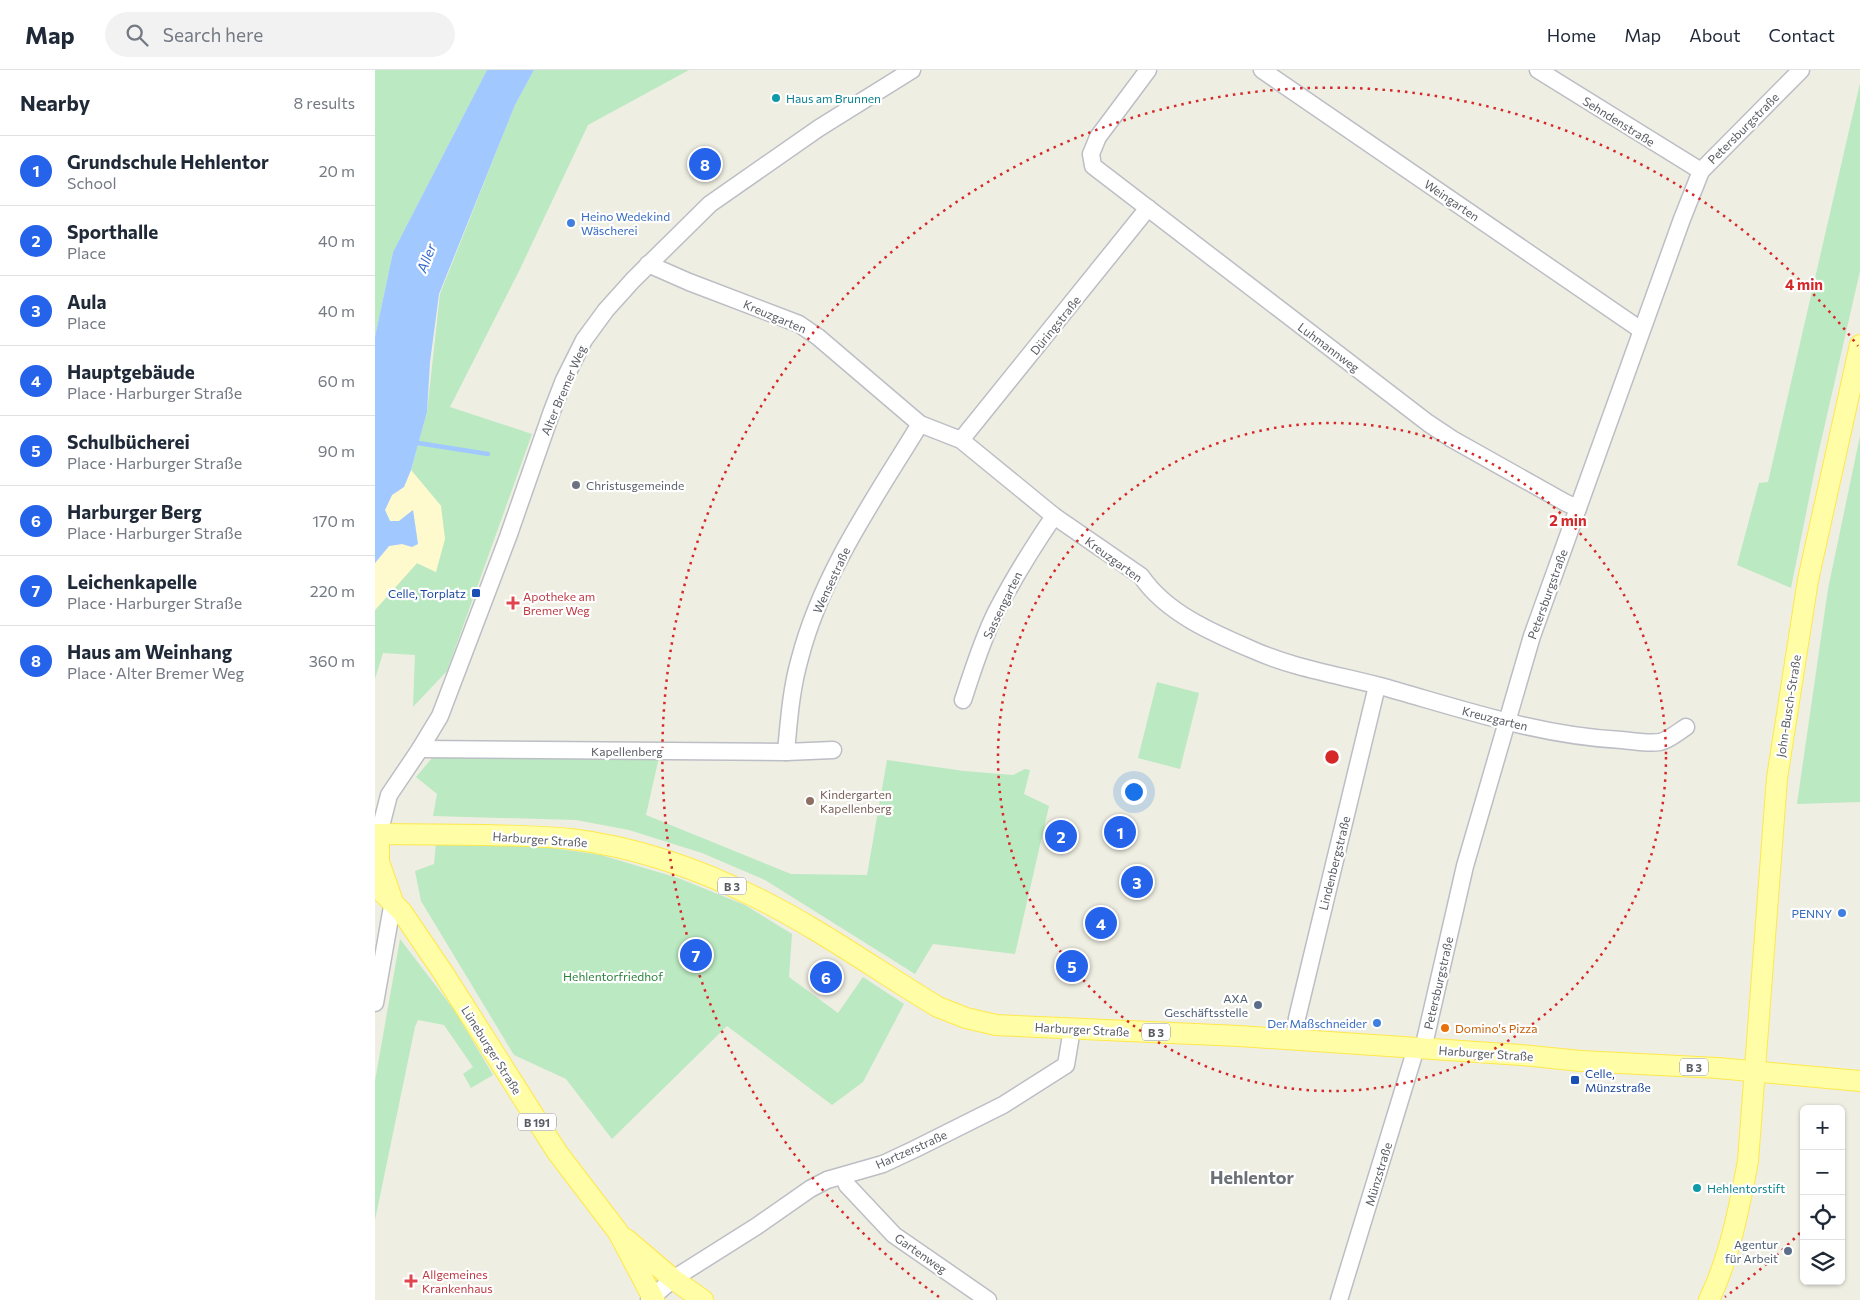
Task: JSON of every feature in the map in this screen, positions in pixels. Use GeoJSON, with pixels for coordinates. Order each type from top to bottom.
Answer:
{"type":"FeatureCollection","features":[{"type":"Feature","properties":{"kind":"main road","name":"John-Busch-Straße"},"geometry":{"type":"LineString","coordinates":[[1709,1300],[1727,1255],[1736,1223],[1748,1162],[1777,778],[1808,580],[1860,345]]}},
{"type":"Feature","properties":{"kind":"main road","name":"Harburger Straße"},"geometry":{"type":"LineString","coordinates":[[377,834],[531,836],[571,839],[649,855],[725,882],[759,898],[793,917],[911,991],[953,1014],[988,1024],[1294,1040],[1581,1061],[1718,1068],[1860,1081]]}},
{"type":"Feature","properties":{"kind":"main road","name":"Lüneburger Straße"},"geometry":{"type":"LineString","coordinates":[[377,834],[379,862],[393,901]]}},
{"type":"Feature","properties":{"kind":"main road","name":"Lüneburger Straße"},"geometry":{"type":"LineString","coordinates":[[375,885],[402,912],[444,974],[557,1152],[618,1232],[652,1299]]}},
{"type":"Feature","properties":{"kind":"main road"},"geometry":{"type":"LineString","coordinates":[[618,1232],[673,1279],[702,1300]]}},
{"type":"Feature","properties":{"kind":"street","name":"Alter Bremer Weg"},"geometry":{"type":"LineString","coordinates":[[377,834],[389,795],[440,716],[508,538],[564,380],[584,340],[606,310],[649,264],[710,204],[819,128],[912,70]]}},
{"type":"Feature","properties":{"kind":"street","name":"Luhmannweg"},"geometry":{"type":"LineString","coordinates":[[1148,70],[1098,137],[1091,154],[1093,166],[1429,423],[1452,439],[1578,508]]}},
{"type":"Feature","properties":{"kind":"street","name":"Weingarten"},"geometry":{"type":"LineString","coordinates":[[1262,70],[1641,330]]}},
{"type":"Feature","properties":{"kind":"street","name":"Sehndenstraße"},"geometry":{"type":"LineString","coordinates":[[1538,70],[1701,171]]}},
{"type":"Feature","properties":{"kind":"street","name":"Petersburgstraße"},"geometry":{"type":"LineString","coordinates":[[1419,1049],[1465,866],[1505,722],[1532,636],[1641,330],[1701,171],[1801,70]]}},
{"type":"Feature","properties":{"kind":"street","name":"Düringstraße"},"geometry":{"type":"LineString","coordinates":[[961,440],[1148,208]]}},
{"type":"Feature","properties":{"kind":"street","name":"Kreuzgarten"},"geometry":{"type":"LineString","coordinates":[[649,264],[689,282],[799,324],[818,337],[920,424],[961,440],[1053,516],[1141,576],[1149,588],[1199,625],[1255,651],[1305,668],[1505,722],[1590,739],[1660,742],[1686,727]]}},
{"type":"Feature","properties":{"kind":"street","name":"Wensestraße"},"geometry":{"type":"LineString","coordinates":[[786,752],[791,700],[800,657],[819,603],[849,542],[920,424]]}},
{"type":"Feature","properties":{"kind":"street","name":"Sassengarten"},"geometry":{"type":"LineString","coordinates":[[963,700],[995,613],[1022,563],[1053,516]]}},
{"type":"Feature","properties":{"kind":"street","name":"Lindenbergstraße"},"geometry":{"type":"LineString","coordinates":[[1294,1040],[1297,1018],[1377,686]]}},
{"type":"Feature","properties":{"kind":"street","name":"Kapellenberg"},"geometry":{"type":"LineString","coordinates":[[420,749],[786,752],[833,750]]}},
{"type":"Feature","properties":{"kind":"street"},"geometry":{"type":"LineString","coordinates":[[375,1003],[393,901]]}},
{"type":"Feature","properties":{"kind":"street","name":"Hartzerstraße"},"geometry":{"type":"LineString","coordinates":[[652,1299],[673,1279],[757,1226],[810,1189],[827,1180],[883,1164],[983,1116],[1044,1080],[1066,1065],[1072,1029]]}},
{"type":"Feature","properties":{"kind":"street","name":"Münzstraße"},"geometry":{"type":"LineString","coordinates":[[1339,1300],[1419,1049]]}},
{"type":"Feature","properties":{"kind":"street","name":"Gartenweg"},"geometry":{"type":"LineString","coordinates":[[843,1176],[847,1185],[894,1235],[988,1300]]}},
{"type":"Feature","properties":{"kind":"green space"},"geometry":{"type":"Polygon","coordinates":[[[375,70],[487,70],[393,252],[375,337],[375,70]]]}},
{"type":"Feature","properties":{"kind":"green space"},"geometry":{"type":"Polygon","coordinates":[[[534,70],[689,70],[588,125],[520,269],[450,407],[532,434],[447,671],[413,707],[415,655],[383,653],[375,679],[375,610],[417,563],[436,572],[441,506],[411,470],[427,412],[440,294],[515,105],[534,70]]]}},
{"type":"Feature","properties":{"kind":"green space"},"geometry":{"type":"Polygon","coordinates":[[[1860,83],[1860,271],[1817,459],[1791,588],[1737,565],[1759,483],[1768,482],[1860,83]]]}},
{"type":"Feature","properties":{"kind":"green space"},"geometry":{"type":"Polygon","coordinates":[[[1860,436],[1860,802],[1797,804],[1828,589],[1860,436]]]}},
{"type":"Feature","properties":{"kind":"green space"},"geometry":{"type":"Polygon","coordinates":[[[1157,682],[1199,693],[1180,769],[1138,758],[1157,682]]]}},
{"type":"Feature","properties":{"kind":"green space"},"geometry":{"type":"Polygon","coordinates":[[[443,745],[661,748],[646,815],[791,874],[867,875],[887,760],[964,771],[1013,775],[1025,769],[1030,770],[1024,794],[1049,806],[1015,954],[933,944],[915,974],[765,880],[702,853],[629,830],[576,820],[433,816],[437,794],[416,777],[443,745]]]}},
{"type":"Feature","properties":{"kind":"green space","name":"Hehlentorfriedhof"},"geometry":{"type":"Polygon","coordinates":[[[436,842],[532,845],[601,855],[678,878],[745,905],[792,934],[789,977],[838,1013],[863,977],[904,1004],[863,1082],[832,1105],[727,1026],[612,1139],[566,1079],[514,1055],[421,901],[415,871],[434,864],[436,842]]]}},
{"type":"Feature","properties":{"kind":"green space"},"geometry":{"type":"Polygon","coordinates":[[[400,939],[455,1011],[493,1075],[471,1088],[463,1074],[473,1067],[444,1025],[418,1020],[375,1220],[375,1081],[400,939]]]}},
{"type":"Feature","properties":{"kind":"sand"},"geometry":{"type":"Polygon","coordinates":[[[411,470],[441,506],[445,539],[436,572],[417,563],[375,610],[375,563],[389,546],[402,544],[412,547],[418,544],[413,510],[399,521],[390,521],[385,510],[392,495],[404,487],[411,470]]]}},
{"type":"Feature","properties":{"kind":"water","name":"Aller"},"geometry":{"type":"Polygon","coordinates":[[[487,70],[534,70],[515,105],[439,294],[430,362],[427,412],[411,470],[404,487],[392,495],[385,510],[390,521],[399,521],[413,510],[418,544],[412,547],[402,544],[389,546],[375,563],[375,337],[393,252],[487,70]]]}},
{"type":"Feature","properties":{"kind":"waterway"},"geometry":{"type":"LineString","coordinates":[[418,443],[488,454]]}},
{"type":"Feature","properties":{"kind":"place","name":"Haus am Brunnen"},"geometry":{"type":"Point","coordinates":[776,98]}},
{"type":"Feature","properties":{"kind":"place","name":"Haus am Weinhang"},"geometry":{"type":"Point","coordinates":[705,164]}},
{"type":"Feature","properties":{"kind":"place","name":"Heino Wedekind Wäscherei"},"geometry":{"type":"Point","coordinates":[571,223]}},
{"type":"Feature","properties":{"kind":"place","name":"Christusgemeinde"},"geometry":{"type":"Point","coordinates":[576,485]}},
{"type":"Feature","properties":{"kind":"place","name":"Celle, Torplatz"},"geometry":{"type":"Point","coordinates":[476,593]}},
{"type":"Feature","properties":{"kind":"place","name":"Apotheke am Bremer Weg"},"geometry":{"type":"Point","coordinates":[513,603]}},
{"type":"Feature","properties":{"kind":"place","name":"Kindergarten Kapellenberg"},"geometry":{"type":"Point","coordinates":[810,801]}},
{"type":"Feature","properties":{"kind":"place","name":"Grundschule Hehlentor"},"geometry":{"type":"Point","coordinates":[1120,832]}},
{"type":"Feature","properties":{"kind":"place","name":"Sporthalle"},"geometry":{"type":"Point","coordinates":[1061,836]}},
{"type":"Feature","properties":{"kind":"place","name":"Aula"},"geometry":{"type":"Point","coordinates":[1137,882]}},
{"type":"Feature","properties":{"kind":"place","name":"PENNY"},"geometry":{"type":"Point","coordinates":[1842,913]}},
{"type":"Feature","properties":{"kind":"place","name":"Hauptgebäude"},"geometry":{"type":"Point","coordinates":[1101,923]}},
{"type":"Feature","properties":{"kind":"place","name":"Leichenkapelle"},"geometry":{"type":"Point","coordinates":[696,955]}},
{"type":"Feature","properties":{"kind":"place","name":"Schulbücherei"},"geometry":{"type":"Point","coordinates":[1072,966]}},
{"type":"Feature","properties":{"kind":"place","name":"Harburger Berg"},"geometry":{"type":"Point","coordinates":[826,977]}},
{"type":"Feature","properties":{"kind":"place","name":"AXA Geschäftsstelle"},"geometry":{"type":"Point","coordinates":[1258,1005]}},
{"type":"Feature","properties":{"kind":"place","name":"Der Maßschneider"},"geometry":{"type":"Point","coordinates":[1377,1023]}},
{"type":"Feature","properties":{"kind":"place","name":"Domino's Pizza"},"geometry":{"type":"Point","coordinates":[1445,1028]}},
{"type":"Feature","properties":{"kind":"place","name":"Celle, Münzstraße"},"geometry":{"type":"Point","coordinates":[1575,1080]}},
{"type":"Feature","properties":{"kind":"place","name":"Hehlentorstift"},"geometry":{"type":"Point","coordinates":[1697,1188]}},
{"type":"Feature","properties":{"kind":"place","name":"Agentur für Arbeit"},"geometry":{"type":"Point","coordinates":[1788,1251]}},
{"type":"Feature","properties":{"kind":"place","name":"Allgemeines Krankenhaus"},"geometry":{"type":"Point","coordinates":[411,1281]}},
{"type":"Feature","properties":{"kind":"district","name":"Hehlentor"},"geometry":{"type":"Point","coordinates":[1252,1177]}}]}
